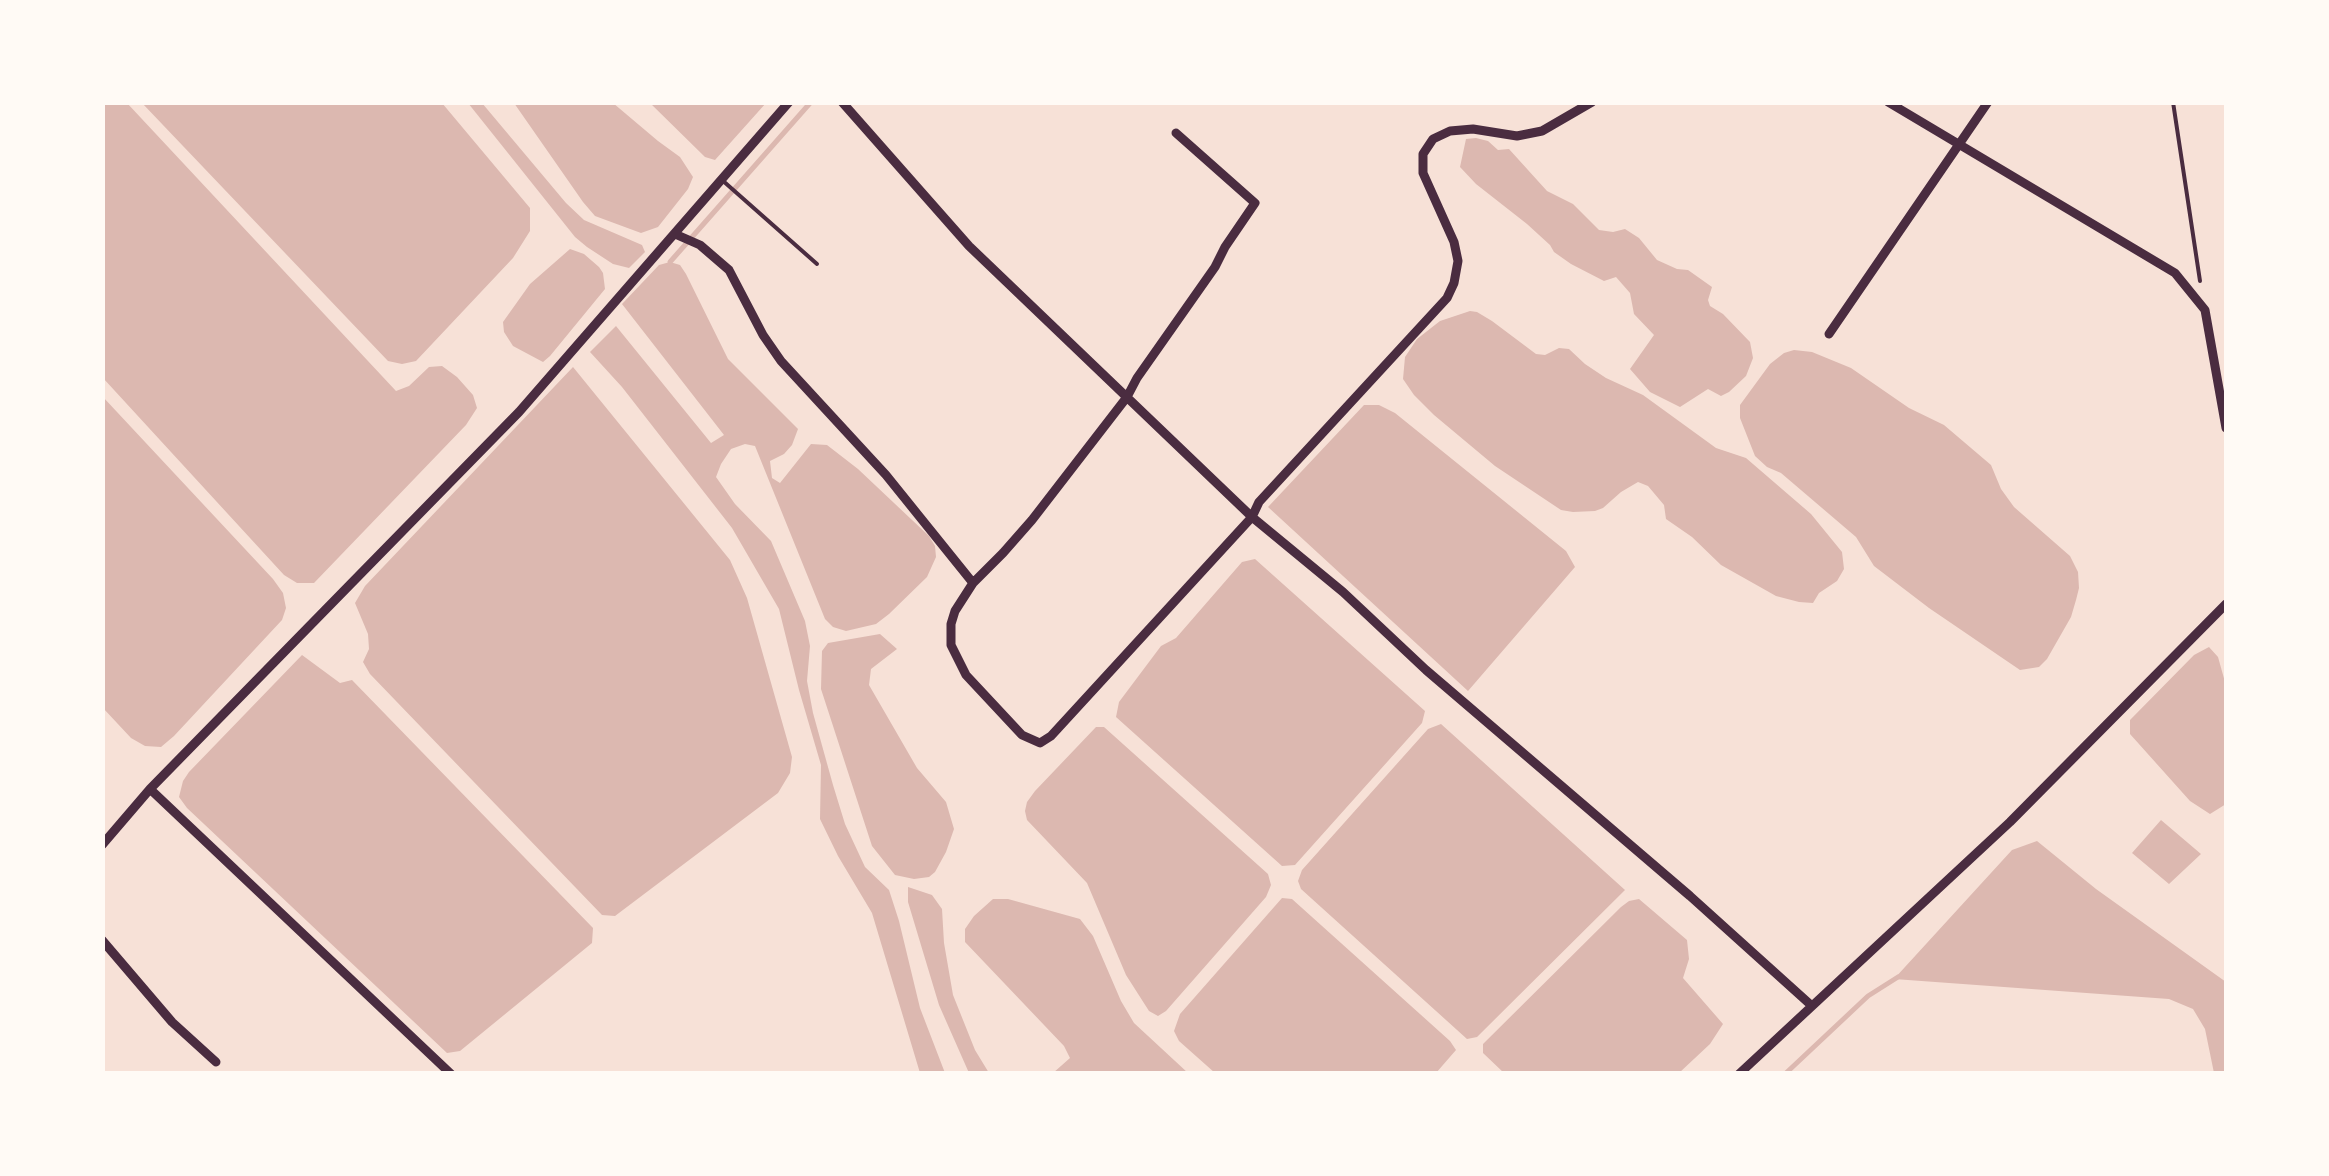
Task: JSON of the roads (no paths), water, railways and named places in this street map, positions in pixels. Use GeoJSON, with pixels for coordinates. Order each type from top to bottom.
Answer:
{"type":"FeatureCollection","features":[{"type":"Feature","properties":{"kind":"street"},"geometry":{"type":"LineString","coordinates":[[102,845],[150,789],[519,412],[790,102]]}},
{"type":"Feature","properties":{"kind":"street"},"geometry":{"type":"LineString","coordinates":[[842,102],[968,246],[1252,517],[1343,592],[1426,670],[1812,1006]]}},
{"type":"Feature","properties":{"kind":"street"},"geometry":{"type":"LineString","coordinates":[[1176,133],[1255,203],[1127,397],[1032,520],[973,583],[951,624],[951,644],[966,675],[1022,735],[1040,744],[1252,517],[1259,502],[1447,298],[1458,261],[1454,242],[1423,173],[1424,154],[1434,139],[1450,131],[1473,128],[1516,136],[1542,131],[1592,102]]}},
{"type":"Feature","properties":{"kind":"street"},"geometry":{"type":"LineString","coordinates":[[1888,102],[2175,273],[2205,310],[2226,428]]}},
{"type":"Feature","properties":{"kind":"street"},"geometry":{"type":"LineString","coordinates":[[1829,334],[1988,102]]}},
{"type":"Feature","properties":{"kind":"street"},"geometry":{"type":"LineString","coordinates":[[675,234],[700,244],[728,270],[762,335],[781,361],[886,475],[973,583]]}},
{"type":"Feature","properties":{"kind":"street"},"geometry":{"type":"LineString","coordinates":[[1738,1074],[2010,822],[2226,604]]}},
{"type":"Feature","properties":{"kind":"street"},"geometry":{"type":"LineString","coordinates":[[150,789],[451,1074]]}},
{"type":"Feature","properties":{"kind":"street"},"geometry":{"type":"LineString","coordinates":[[102,940],[172,1022],[216,1062]]}},
{"type":"Feature","properties":{"kind":"lane"},"geometry":{"type":"LineString","coordinates":[[722,180],[818,264]]}},
{"type":"Feature","properties":{"kind":"waterway"},"geometry":{"type":"LineString","coordinates":[[670,262],[811,102]]}},
{"type":"Feature","properties":{"kind":"waterway"},"geometry":{"type":"LineString","coordinates":[[1785,1074],[1868,996],[1898,977]]}}]}
